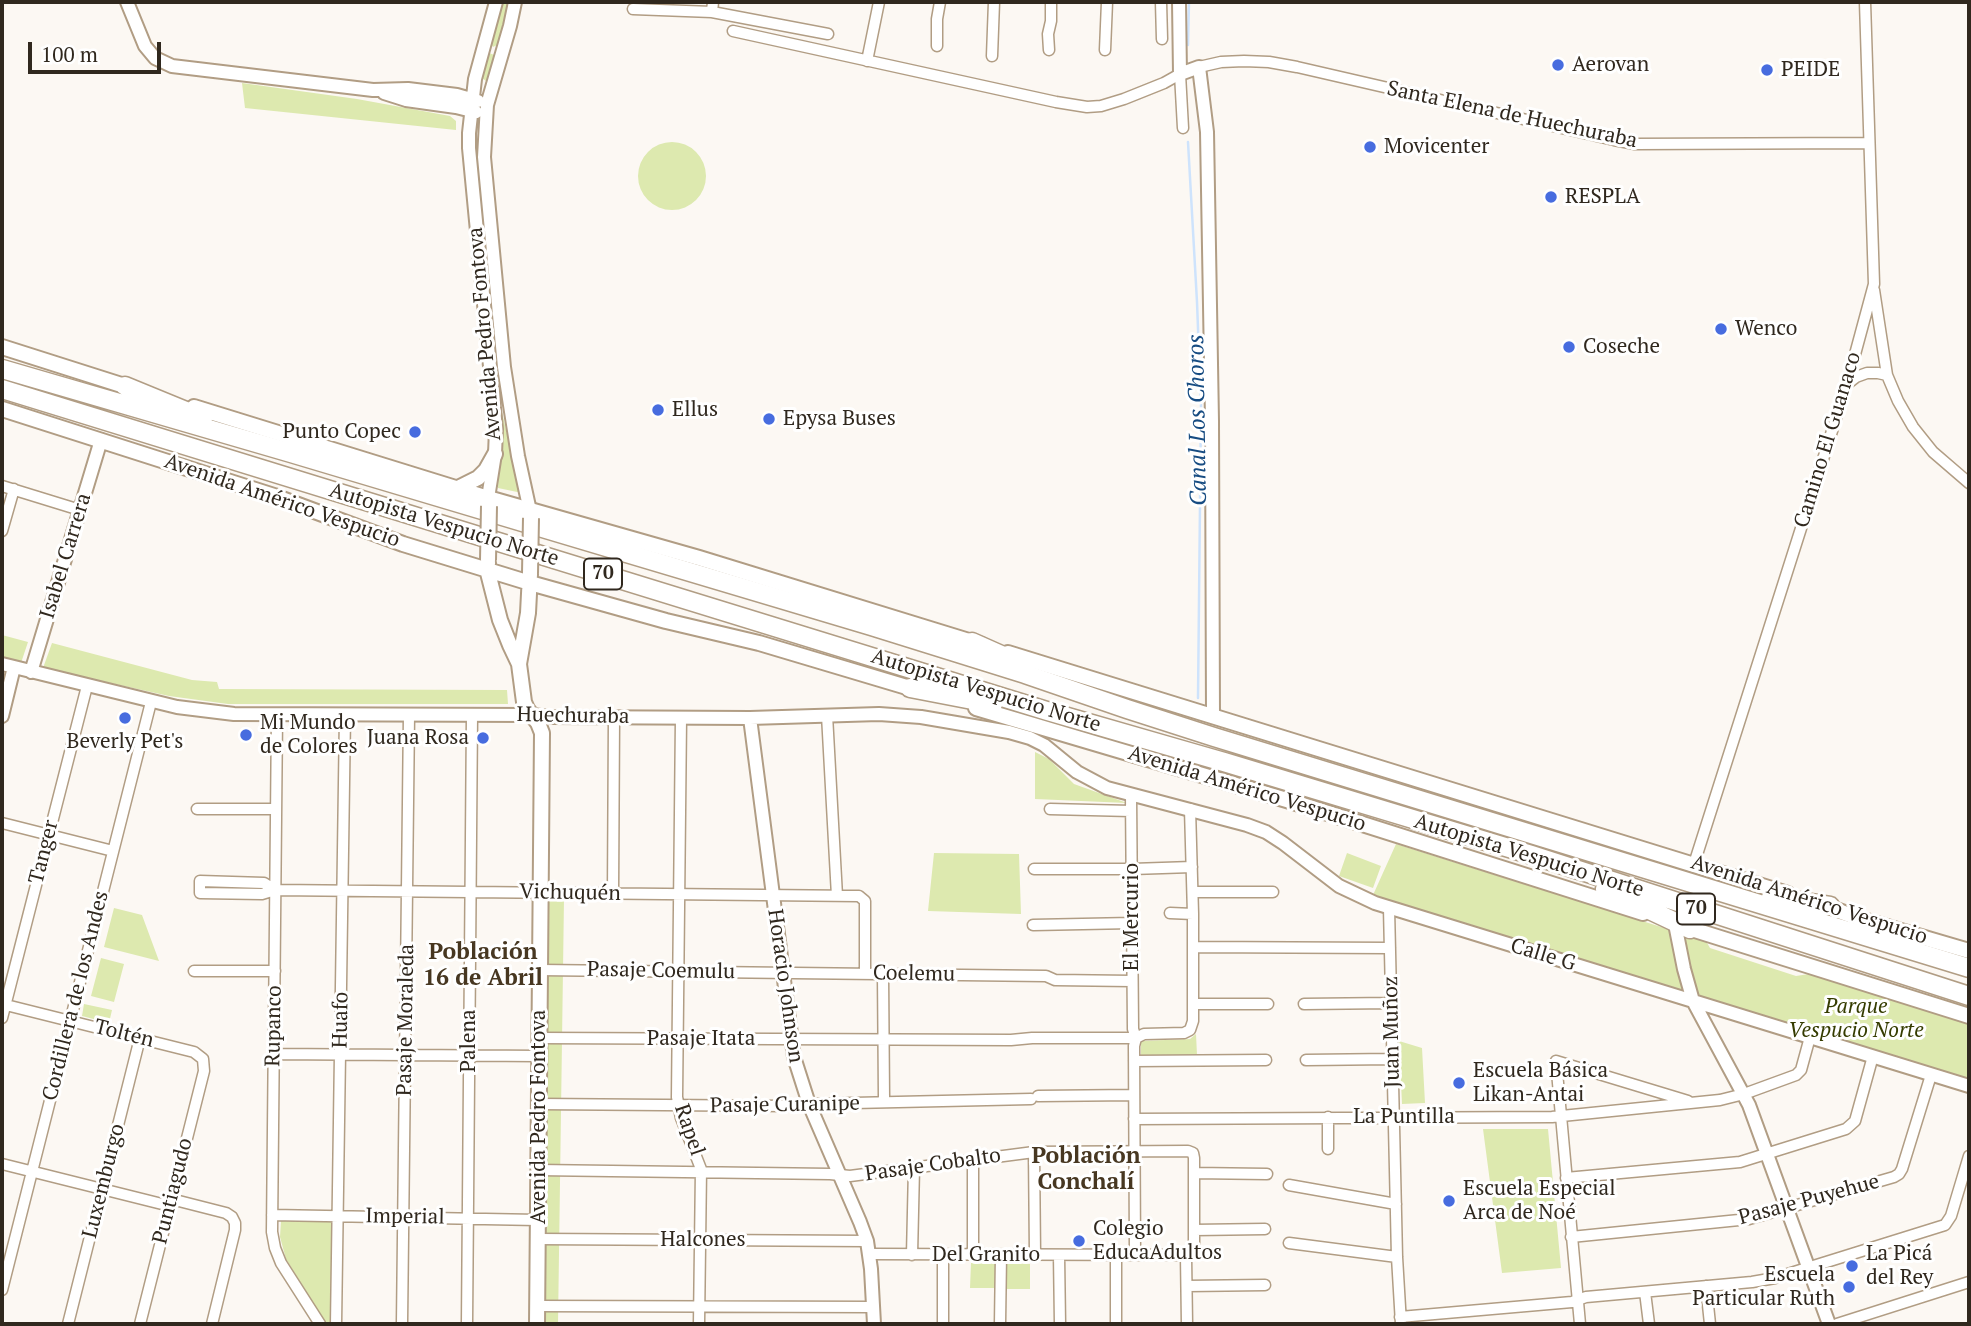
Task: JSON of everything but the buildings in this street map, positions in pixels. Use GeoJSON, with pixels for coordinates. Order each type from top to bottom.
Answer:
{"type":"FeatureCollection","features":[{"type":"Feature","properties":{"kind":"highway","name":"Autopista Vespucio Norte"},"geometry":{"type":"LineString","coordinates":[[2,369],[871,626],[1127,709],[1969,968]]}},
{"type":"Feature","properties":{"kind":"highway"},"geometry":{"type":"LineString","coordinates":[[125,386],[291,453]]}},
{"type":"Feature","properties":{"kind":"highway","name":"Autopista Vespucio Norte"},"geometry":{"type":"LineString","coordinates":[[2,389],[1047,711],[1532,855],[1969,996]]}},
{"type":"Feature","properties":{"kind":"highway"},"geometry":{"type":"LineString","coordinates":[[972,642],[1127,709]]}},
{"type":"Feature","properties":{"kind":"highway"},"geometry":{"type":"LineString","coordinates":[[910,688],[994,705],[1047,711]]}},
{"type":"Feature","properties":{"kind":"highway"},"geometry":{"type":"LineString","coordinates":[[1532,855],[1683,926]]}},
{"type":"Feature","properties":{"kind":"highway"},"geometry":{"type":"LineString","coordinates":[[1710,888],[1830,906]]}},
{"type":"Feature","properties":{"kind":"main road","name":"Avenida Américo Vespucio"},"geometry":{"type":"LineString","coordinates":[[2,347],[458,488],[489,502],[699,558],[1969,950]]}},
{"type":"Feature","properties":{"kind":"main road","name":"Avenida Américo Vespucio"},"geometry":{"type":"LineString","coordinates":[[2,410],[274,496],[403,544],[487,564],[562,592],[666,621],[760,643],[1290,801],[1969,1016]]}},
{"type":"Feature","properties":{"kind":"main road"},"geometry":{"type":"LineString","coordinates":[[458,488],[478,478],[495,454]]}},
{"type":"Feature","properties":{"kind":"main road","name":"Avenida Pedro Fontova"},"geometry":{"type":"LineString","coordinates":[[489,502],[487,564],[500,620],[519,664]]}},
{"type":"Feature","properties":{"kind":"main road","name":"Avenida Pedro Fontova"},"geometry":{"type":"LineString","coordinates":[[531,514],[528,613],[519,664],[524,702],[542,733],[537,1324]]}},
{"type":"Feature","properties":{"kind":"main road"},"geometry":{"type":"LineString","coordinates":[[528,613],[541,599],[562,592]]}},
{"type":"Feature","properties":{"kind":"street"},"geometry":{"type":"LineString","coordinates":[[127,2],[149,52],[172,66],[373,90],[406,100],[471,104],[486,110]]}},
{"type":"Feature","properties":{"kind":"street","name":"Avenida Pedro Fontova"},"geometry":{"type":"LineString","coordinates":[[489,502],[496,429],[469,148],[471,104],[495,2]]}},
{"type":"Feature","properties":{"kind":"street","name":"Avenida Pedro Fontova"},"geometry":{"type":"LineString","coordinates":[[515,2],[486,110],[484,148],[505,367],[518,456],[531,514]]}},
{"type":"Feature","properties":{"kind":"street"},"geometry":{"type":"LineString","coordinates":[[867,61],[879,2]]}},
{"type":"Feature","properties":{"kind":"street"},"geometry":{"type":"LineString","coordinates":[[937,46],[940,2]]}},
{"type":"Feature","properties":{"kind":"street"},"geometry":{"type":"LineString","coordinates":[[992,56],[994,2]]}},
{"type":"Feature","properties":{"kind":"street"},"geometry":{"type":"LineString","coordinates":[[1049,50],[1052,2]]}},
{"type":"Feature","properties":{"kind":"street"},"geometry":{"type":"LineString","coordinates":[[1105,50],[1107,2]]}},
{"type":"Feature","properties":{"kind":"street"},"geometry":{"type":"LineString","coordinates":[[1161,2],[1162,39]]}},
{"type":"Feature","properties":{"kind":"street"},"geometry":{"type":"LineString","coordinates":[[1179,2],[1184,128]]}},
{"type":"Feature","properties":{"kind":"street","name":"Camino El Guanaco"},"geometry":{"type":"LineString","coordinates":[[1694,864],[1847,384],[1874,284],[1866,2]]}},
{"type":"Feature","properties":{"kind":"street"},"geometry":{"type":"LineString","coordinates":[[633,9],[713,7],[828,34]]}},
{"type":"Feature","properties":{"kind":"street"},"geometry":{"type":"LineString","coordinates":[[733,32],[1087,107],[1124,99],[1199,67],[1207,132],[1213,717]]}},
{"type":"Feature","properties":{"kind":"street"},"geometry":{"type":"LineString","coordinates":[[485,39],[492,49],[498,50],[504,46]]}},
{"type":"Feature","properties":{"kind":"street","name":"Santa Elena de Huechuraba"},"geometry":{"type":"LineString","coordinates":[[1199,67],[1244,61],[1297,66],[1625,142],[1869,144]]}},
{"type":"Feature","properties":{"kind":"street"},"geometry":{"type":"LineString","coordinates":[[1874,284],[1887,375],[1905,414],[1923,440],[1945,464],[1969,483]]}},
{"type":"Feature","properties":{"kind":"street"},"geometry":{"type":"LineString","coordinates":[[1847,384],[1867,373],[1887,375]]}},
{"type":"Feature","properties":{"kind":"street","name":"Isabel Carrera"},"geometry":{"type":"LineString","coordinates":[[31,672],[101,440]]}},
{"type":"Feature","properties":{"kind":"street"},"geometry":{"type":"LineString","coordinates":[[2,486],[80,510]]}},
{"type":"Feature","properties":{"kind":"street"},"geometry":{"type":"LineString","coordinates":[[2,531],[14,489]]}},
{"type":"Feature","properties":{"kind":"street"},"geometry":{"type":"LineString","coordinates":[[2,716],[8,666]]}},
{"type":"Feature","properties":{"kind":"street","name":"Huechuraba"},"geometry":{"type":"LineString","coordinates":[[8,666],[151,702],[216,713],[681,718],[879,714],[921,717],[1020,734],[1044,745],[1094,782],[1131,795]]}},
{"type":"Feature","properties":{"kind":"street","name":"Tanger"},"geometry":{"type":"LineString","coordinates":[[2,1018],[87,686]]}},
{"type":"Feature","properties":{"kind":"street","name":"Cordillera de los Andes"},"geometry":{"type":"LineString","coordinates":[[2,1290],[151,702]]}},
{"type":"Feature","properties":{"kind":"street","name":"Rupanco"},"geometry":{"type":"LineString","coordinates":[[277,715],[272,1215],[274,1241],[281,1263],[320,1324]]}},
{"type":"Feature","properties":{"kind":"street","name":"Huafo"},"geometry":{"type":"LineString","coordinates":[[336,1324],[345,715]]}},
{"type":"Feature","properties":{"kind":"street","name":"Pasaje Moraleda"},"geometry":{"type":"LineString","coordinates":[[402,1324],[409,715]]}},
{"type":"Feature","properties":{"kind":"street","name":"Palena"},"geometry":{"type":"LineString","coordinates":[[467,1324],[472,715]]}},
{"type":"Feature","properties":{"kind":"street"},"geometry":{"type":"LineString","coordinates":[[827,715],[837,896]]}},
{"type":"Feature","properties":{"kind":"street"},"geometry":{"type":"LineString","coordinates":[[613,894],[614,717]]}},
{"type":"Feature","properties":{"kind":"street","name":"Rapel"},"geometry":{"type":"LineString","coordinates":[[681,718],[677,1105],[701,1172],[699,1324]]}},
{"type":"Feature","properties":{"kind":"street","name":"Horacio Johnson"},"geometry":{"type":"LineString","coordinates":[[750,718],[791,1040],[798,1074],[809,1104],[869,1248],[874,1324]]}},
{"type":"Feature","properties":{"kind":"street","name":"Calle G"},"geometry":{"type":"LineString","coordinates":[[1131,795],[1266,832],[1339,886],[1389,908],[1969,1086]]}},
{"type":"Feature","properties":{"kind":"street","name":"El Mercurio"},"geometry":{"type":"LineString","coordinates":[[1131,795],[1132,981],[1133,1029],[1136,1038],[1135,1255]]}},
{"type":"Feature","properties":{"kind":"street"},"geometry":{"type":"LineString","coordinates":[[197,809],[276,809]]}},
{"type":"Feature","properties":{"kind":"street"},"geometry":{"type":"LineString","coordinates":[[1050,809],[1132,811]]}},
{"type":"Feature","properties":{"kind":"street"},"geometry":{"type":"LineString","coordinates":[[1136,1038],[1144,1034],[1187,1032],[1193,1024],[1194,914],[1190,809]]}},
{"type":"Feature","properties":{"kind":"street"},"geometry":{"type":"LineString","coordinates":[[2,823],[113,851]]}},
{"type":"Feature","properties":{"kind":"street"},"geometry":{"type":"LineString","coordinates":[[1034,869],[1192,867]]}},
{"type":"Feature","properties":{"kind":"street","name":"Vichuquén"},"geometry":{"type":"LineString","coordinates":[[275,890],[264,883],[200,881],[200,893],[262,894],[275,890],[859,896],[863,898],[865,973]]}},
{"type":"Feature","properties":{"kind":"street"},"geometry":{"type":"LineString","coordinates":[[1193,892],[1273,892]]}},
{"type":"Feature","properties":{"kind":"street","name":"Juan Muñoz"},"geometry":{"type":"LineString","coordinates":[[1389,908],[1397,1257],[1401,1321]]}},
{"type":"Feature","properties":{"kind":"street"},"geometry":{"type":"LineString","coordinates":[[1170,913],[1194,914]]}},
{"type":"Feature","properties":{"kind":"street"},"geometry":{"type":"LineString","coordinates":[[1033,925],[1132,923]]}},
{"type":"Feature","properties":{"kind":"street"},"geometry":{"type":"LineString","coordinates":[[1683,926],[1680,954],[1693,1001],[1744,1094],[1829,1324]]}},
{"type":"Feature","properties":{"kind":"street"},"geometry":{"type":"LineString","coordinates":[[1193,947],[1390,948]]}},
{"type":"Feature","properties":{"kind":"street","name":"Pasaje Coemulu"},"geometry":{"type":"LineString","coordinates":[[540,970],[782,972]]}},
{"type":"Feature","properties":{"kind":"street"},"geometry":{"type":"LineString","coordinates":[[194,971],[275,971]]}},
{"type":"Feature","properties":{"kind":"street","name":"Coelemu"},"geometry":{"type":"LineString","coordinates":[[782,972],[1046,976],[1055,979],[1132,981]]}},
{"type":"Feature","properties":{"kind":"street"},"geometry":{"type":"LineString","coordinates":[[882,1102],[883,974]]}},
{"type":"Feature","properties":{"kind":"street"},"geometry":{"type":"LineString","coordinates":[[1304,1004],[1391,1003]]}},
{"type":"Feature","properties":{"kind":"street","name":"Toltén"},"geometry":{"type":"LineString","coordinates":[[4,1004],[194,1052],[203,1059]]}},
{"type":"Feature","properties":{"kind":"street"},"geometry":{"type":"LineString","coordinates":[[1193,1004],[1268,1004]]}},
{"type":"Feature","properties":{"kind":"street","name":"La Puntilla"},"geometry":{"type":"LineString","coordinates":[[1134,1119],[1560,1116],[1720,1100],[1799,1073],[1810,1037]]}},
{"type":"Feature","properties":{"kind":"street","name":"Luxemburgo"},"geometry":{"type":"LineString","coordinates":[[68,1324],[140,1038]]}},
{"type":"Feature","properties":{"kind":"street","name":"Pasaje Itata"},"geometry":{"type":"LineString","coordinates":[[539,1038],[1136,1038]]}},
{"type":"Feature","properties":{"kind":"street"},"geometry":{"type":"LineString","coordinates":[[274,1054],[539,1056]]}},
{"type":"Feature","properties":{"kind":"street"},"geometry":{"type":"LineString","coordinates":[[1566,1178],[1746,1161],[1851,1126],[1855,1121],[1874,1056]]}},
{"type":"Feature","properties":{"kind":"street","name":"Puntiagudo"},"geometry":{"type":"LineString","coordinates":[[140,1324],[204,1071],[203,1059]]}},
{"type":"Feature","properties":{"kind":"street"},"geometry":{"type":"LineString","coordinates":[[1306,1060],[1392,1059]]}},
{"type":"Feature","properties":{"kind":"street"},"geometry":{"type":"LineString","coordinates":[[1134,1061],[1266,1060]]}},
{"type":"Feature","properties":{"kind":"street"},"geometry":{"type":"LineString","coordinates":[[1580,1324],[1556,1061],[1693,1102]]}},
{"type":"Feature","properties":{"kind":"street","name":"Pasaje Puyehue"},"geometry":{"type":"LineString","coordinates":[[1571,1237],[1739,1221],[1899,1174],[1931,1075]]}},
{"type":"Feature","properties":{"kind":"street","name":"Pasaje Curanipe"},"geometry":{"type":"LineString","coordinates":[[539,1104],[787,1106],[1134,1095]]}},
{"type":"Feature","properties":{"kind":"street"},"geometry":{"type":"LineString","coordinates":[[1328,1117],[1328,1149]]}},
{"type":"Feature","properties":{"kind":"street","name":"Pasaje Cobalto"},"geometry":{"type":"LineString","coordinates":[[538,1170],[850,1176],[1034,1152],[1188,1151],[1193,1153],[1194,1173]]}},
{"type":"Feature","properties":{"kind":"street"},"geometry":{"type":"LineString","coordinates":[[1034,1152],[1035,1255]]}},
{"type":"Feature","properties":{"kind":"street"},"geometry":{"type":"LineString","coordinates":[[1401,1321],[1586,1297],[1764,1280],[1945,1225],[1951,1216],[1969,1156]]}},
{"type":"Feature","properties":{"kind":"street"},"geometry":{"type":"LineString","coordinates":[[972,1160],[973,1255]]}},
{"type":"Feature","properties":{"kind":"street"},"geometry":{"type":"LineString","coordinates":[[2,1164],[102,1189],[226,1213],[234,1219],[235,1230],[212,1324]]}},
{"type":"Feature","properties":{"kind":"street"},"geometry":{"type":"LineString","coordinates":[[912,1255],[914,1168]]}},
{"type":"Feature","properties":{"kind":"street"},"geometry":{"type":"LineString","coordinates":[[1187,1324],[1186,1256],[1194,1251],[1194,1173],[1267,1174]]}},
{"type":"Feature","properties":{"kind":"street"},"geometry":{"type":"LineString","coordinates":[[1289,1185],[1396,1203]]}},
{"type":"Feature","properties":{"kind":"street","name":"Imperial"},"geometry":{"type":"LineString","coordinates":[[272,1215],[538,1220]]}},
{"type":"Feature","properties":{"kind":"street"},"geometry":{"type":"LineString","coordinates":[[1194,1230],[1265,1228]]}},
{"type":"Feature","properties":{"kind":"street","name":"Halcones"},"geometry":{"type":"LineString","coordinates":[[538,1239],[700,1240],[869,1248]]}},
{"type":"Feature","properties":{"kind":"street"},"geometry":{"type":"LineString","coordinates":[[1290,1243],[1397,1257]]}},
{"type":"Feature","properties":{"kind":"street","name":"Del Granito"},"geometry":{"type":"LineString","coordinates":[[869,1248],[912,1255],[1186,1256]]}},
{"type":"Feature","properties":{"kind":"street"},"geometry":{"type":"LineString","coordinates":[[943,1255],[943,1324]]}},
{"type":"Feature","properties":{"kind":"street"},"geometry":{"type":"LineString","coordinates":[[1000,1324],[1001,1255]]}},
{"type":"Feature","properties":{"kind":"street"},"geometry":{"type":"LineString","coordinates":[[1059,1255],[1059,1324]]}},
{"type":"Feature","properties":{"kind":"street"},"geometry":{"type":"LineString","coordinates":[[1116,1255],[1116,1324]]}},
{"type":"Feature","properties":{"kind":"street"},"geometry":{"type":"LineString","coordinates":[[1837,1324],[1969,1282]]}},
{"type":"Feature","properties":{"kind":"street"},"geometry":{"type":"LineString","coordinates":[[1188,1286],[1265,1285]]}},
{"type":"Feature","properties":{"kind":"street"},"geometry":{"type":"LineString","coordinates":[[1706,1286],[1710,1324]]}},
{"type":"Feature","properties":{"kind":"street"},"geometry":{"type":"LineString","coordinates":[[1646,1292],[1648,1324]]}},
{"type":"Feature","properties":{"kind":"street"},"geometry":{"type":"LineString","coordinates":[[537,1306],[873,1307]]}},
{"type":"Feature","properties":{"kind":"green space"},"geometry":{"type":"Polygon","coordinates":[[[504,2],[510,2],[507,21],[499,44],[493,47],[490,42],[504,2]]]}},
{"type":"Feature","properties":{"kind":"green space"},"geometry":{"type":"Polygon","coordinates":[[[489,53],[497,56],[488,88],[485,87],[482,71],[489,53]]]}},
{"type":"Feature","properties":{"kind":"green space"},"geometry":{"type":"Polygon","coordinates":[[[242,83],[357,99],[450,116],[456,121],[456,130],[245,108],[242,83]]]}},
{"type":"Feature","properties":{"kind":"green space"},"geometry":{"type":"Polygon","coordinates":[[[672,142],[685,145],[696,152],[703,163],[706,176],[703,189],[696,200],[685,207],[672,210],[659,207],[648,200],[641,189],[638,176],[641,163],[648,152],[659,145],[672,142]]]}},
{"type":"Feature","properties":{"kind":"green space"},"geometry":{"type":"Polygon","coordinates":[[[501,408],[516,473],[522,493],[498,488],[501,408]]]}},
{"type":"Feature","properties":{"kind":"green space"},"geometry":{"type":"Polygon","coordinates":[[[2,635],[28,642],[21,663],[2,660],[2,635]]]}},
{"type":"Feature","properties":{"kind":"green space"},"geometry":{"type":"Polygon","coordinates":[[[52,643],[192,680],[217,682],[219,689],[507,690],[508,704],[228,704],[169,696],[43,668],[52,643]]]}},
{"type":"Feature","properties":{"kind":"green space"},"geometry":{"type":"Polygon","coordinates":[[[1035,752],[1049,759],[1074,784],[1127,803],[1035,799],[1035,752]]]}},
{"type":"Feature","properties":{"kind":"green space","name":"Parque Vespucio Norte"},"geometry":{"type":"Polygon","coordinates":[[[1396,844],[1706,941],[1710,948],[1796,976],[1809,974],[1969,1023],[1969,1083],[1373,895],[1396,844]]]}},
{"type":"Feature","properties":{"kind":"green space"},"geometry":{"type":"Polygon","coordinates":[[[934,853],[1019,854],[1021,914],[928,911],[934,853]]]}},
{"type":"Feature","properties":{"kind":"green space"},"geometry":{"type":"Polygon","coordinates":[[[1347,853],[1381,866],[1373,888],[1339,876],[1347,853]]]}},
{"type":"Feature","properties":{"kind":"green space"},"geometry":{"type":"Polygon","coordinates":[[[545,898],[564,899],[558,1324],[541,1324],[545,898]]]}},
{"type":"Feature","properties":{"kind":"green space"},"geometry":{"type":"Polygon","coordinates":[[[114,908],[142,915],[159,961],[104,947],[114,908]]]}},
{"type":"Feature","properties":{"kind":"green space"},"geometry":{"type":"Polygon","coordinates":[[[101,958],[124,964],[114,1002],[91,996],[101,958]]]}},
{"type":"Feature","properties":{"kind":"green space"},"geometry":{"type":"Polygon","coordinates":[[[84,1004],[112,1010],[109,1023],[82,1016],[84,1004]]]}},
{"type":"Feature","properties":{"kind":"green space"},"geometry":{"type":"Polygon","coordinates":[[[1196,1034],[1197,1055],[1141,1055],[1141,1041],[1190,1039],[1196,1034]]]}},
{"type":"Feature","properties":{"kind":"green space"},"geometry":{"type":"Polygon","coordinates":[[[1399,1041],[1422,1048],[1425,1103],[1402,1104],[1399,1041]]]}},
{"type":"Feature","properties":{"kind":"green space"},"geometry":{"type":"Polygon","coordinates":[[[1483,1129],[1548,1129],[1561,1268],[1502,1273],[1483,1129]]]}},
{"type":"Feature","properties":{"kind":"green space"},"geometry":{"type":"Polygon","coordinates":[[[281,1221],[331,1222],[333,1324],[326,1324],[286,1259],[280,1237],[281,1221]]]}},
{"type":"Feature","properties":{"kind":"green space"},"geometry":{"type":"Polygon","coordinates":[[[971,1263],[997,1264],[997,1288],[970,1288],[971,1263]]]}},
{"type":"Feature","properties":{"kind":"green space"},"geometry":{"type":"Polygon","coordinates":[[[1004,1263],[1030,1264],[1030,1289],[1004,1289],[1004,1263]]]}},
{"type":"Feature","properties":{"kind":"waterway","name":"Canal Los Choros"},"geometry":{"type":"LineString","coordinates":[[1188,45],[1189,2]]}},
{"type":"Feature","properties":{"kind":"waterway","name":"Canal Los Choros"},"geometry":{"type":"LineString","coordinates":[[1188,142],[1201,407],[1198,698]]}},
{"type":"Feature","properties":{"kind":"place","name":"Aerovan"},"geometry":{"type":"Point","coordinates":[1558,65]}},
{"type":"Feature","properties":{"kind":"place","name":"PEIDE"},"geometry":{"type":"Point","coordinates":[1767,70]}},
{"type":"Feature","properties":{"kind":"place","name":"Movicenter"},"geometry":{"type":"Point","coordinates":[1370,147]}},
{"type":"Feature","properties":{"kind":"place","name":"RESPLA"},"geometry":{"type":"Point","coordinates":[1551,197]}},
{"type":"Feature","properties":{"kind":"place","name":"Wenco"},"geometry":{"type":"Point","coordinates":[1721,329]}},
{"type":"Feature","properties":{"kind":"place","name":"Coseche"},"geometry":{"type":"Point","coordinates":[1569,347]}},
{"type":"Feature","properties":{"kind":"place","name":"Ellus"},"geometry":{"type":"Point","coordinates":[658,410]}},
{"type":"Feature","properties":{"kind":"place","name":"Epysa Buses"},"geometry":{"type":"Point","coordinates":[769,419]}},
{"type":"Feature","properties":{"kind":"place","name":"Punto Copec"},"geometry":{"type":"Point","coordinates":[415,432]}},
{"type":"Feature","properties":{"kind":"place","name":"Beverly Pet's"},"geometry":{"type":"Point","coordinates":[125,718]}},
{"type":"Feature","properties":{"kind":"place","name":"Mi Mundo de Colores"},"geometry":{"type":"Point","coordinates":[246,735]}},
{"type":"Feature","properties":{"kind":"place","name":"Juana Rosa"},"geometry":{"type":"Point","coordinates":[483,738]}},
{"type":"Feature","properties":{"kind":"place","name":"Escuela Básica Likan-Antai"},"geometry":{"type":"Point","coordinates":[1459,1083]}},
{"type":"Feature","properties":{"kind":"place","name":"Escuela Especial Arca de Noé"},"geometry":{"type":"Point","coordinates":[1449,1201]}},
{"type":"Feature","properties":{"kind":"place","name":"Colegio EducaAdultos"},"geometry":{"type":"Point","coordinates":[1079,1241]}},
{"type":"Feature","properties":{"kind":"place","name":"La Picá del Rey"},"geometry":{"type":"Point","coordinates":[1852,1266]}},
{"type":"Feature","properties":{"kind":"place","name":"Escuela Particular Ruth"},"geometry":{"type":"Point","coordinates":[1849,1287]}},
{"type":"Feature","properties":{"kind":"district","name":"Población 16 de Abril"},"geometry":{"type":"Point","coordinates":[483,965]}},
{"type":"Feature","properties":{"kind":"district","name":"Población Conchalí"},"geometry":{"type":"Point","coordinates":[1086,1169]}}]}
